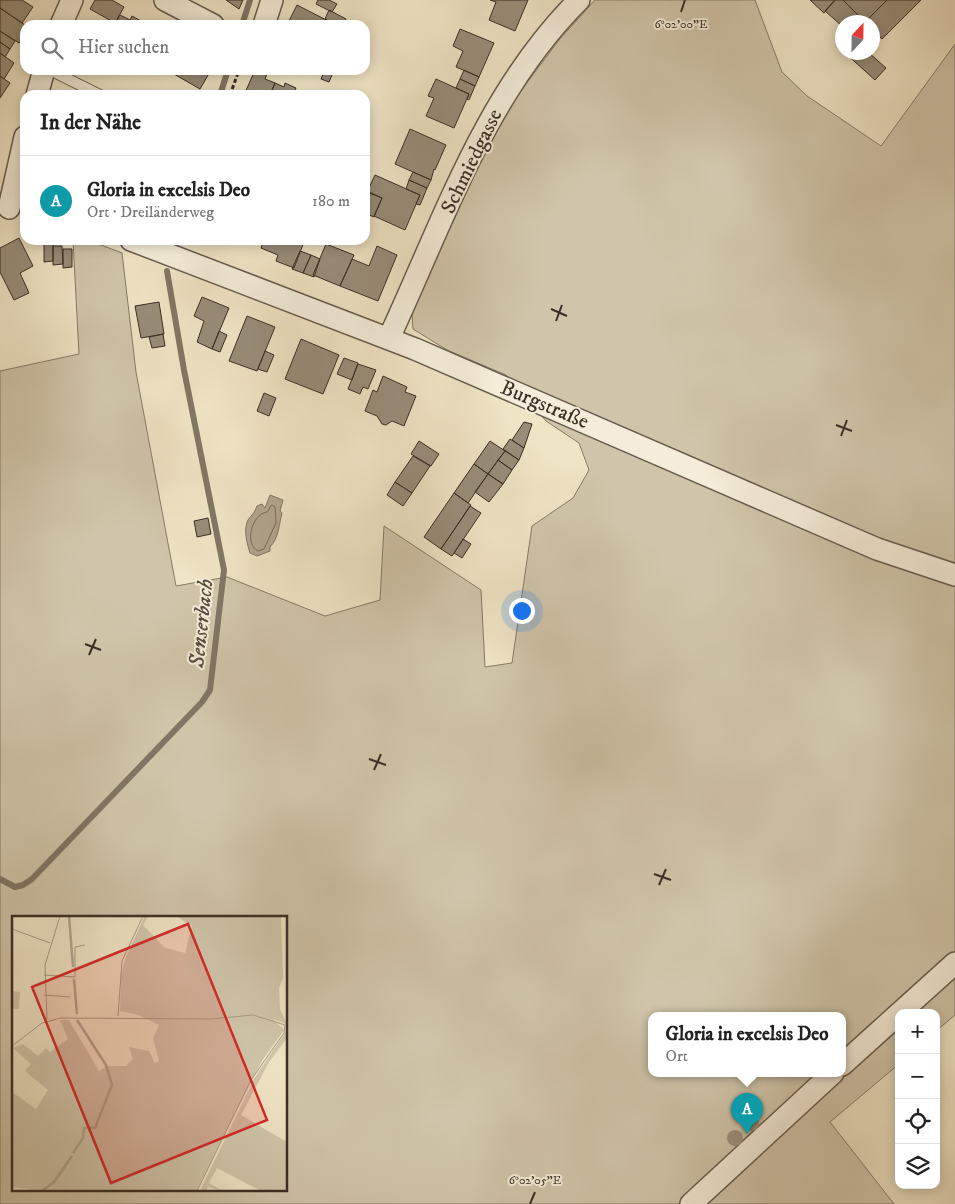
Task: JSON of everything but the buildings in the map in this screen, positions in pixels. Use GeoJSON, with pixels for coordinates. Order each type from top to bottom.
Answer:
{"type":"FeatureCollection","features":[{"type":"Feature","properties":{"kind":"street"},"geometry":{"type":"LineString","coordinates":[[63,20],[72,0]]}},
{"type":"Feature","properties":{"kind":"street"},"geometry":{"type":"LineString","coordinates":[[165,0],[203,20]]}},
{"type":"Feature","properties":{"kind":"street"},"geometry":{"type":"LineString","coordinates":[[266,20],[272,0]]}},
{"type":"Feature","properties":{"kind":"street","name":"Schmiedgasse"},"geometry":{"type":"LineString","coordinates":[[389,338],[474,151],[503,96],[533,53],[579,0]]}},
{"type":"Feature","properties":{"kind":"street"},"geometry":{"type":"LineString","coordinates":[[38,90],[43,75]]}},
{"type":"Feature","properties":{"kind":"street"},"geometry":{"type":"LineString","coordinates":[[11,209],[20,163]]}},
{"type":"Feature","properties":{"kind":"street","name":"Burgstraße"},"geometry":{"type":"LineString","coordinates":[[144,245],[389,338],[722,480],[877,549],[955,575]]}},
{"type":"Feature","properties":{"kind":"street"},"geometry":{"type":"LineString","coordinates":[[846,1061],[955,963]]}},
{"type":"Feature","properties":{"kind":"street"},"geometry":{"type":"LineString","coordinates":[[691,1204],[830,1077]]}},
{"type":"Feature","properties":{"kind":"lane"},"geometry":{"type":"LineString","coordinates":[[60,75],[90,90]]}},
{"type":"Feature","properties":{"kind":"path"},"geometry":{"type":"LineString","coordinates":[[232,90],[237,75]]}},
{"type":"Feature","properties":{"kind":"shaded area"},"geometry":{"type":"Polygon","coordinates":[[[595,0],[755,0],[782,72],[807,96],[881,146],[955,44],[955,952],[846,1048],[846,1012],[648,1012],[648,1077],[817,1077],[679,1204],[0,1204],[0,371],[79,354],[73,245],[101,245],[122,253],[136,372],[176,586],[227,577],[325,616],[380,600],[384,526],[481,590],[485,667],[512,663],[532,526],[573,498],[589,470],[579,443],[546,421],[506,375],[447,350],[413,329],[412,312],[499,120],[559,40],[595,0]]]}},
{"type":"Feature","properties":{"kind":"shaded area"},"geometry":{"type":"Polygon","coordinates":[[[955,977],[955,1015],[940,1028],[940,1009],[919,1009],[955,977]]]}},
{"type":"Feature","properties":{"kind":"shaded area"},"geometry":{"type":"Polygon","coordinates":[[[895,1031],[895,1067],[830,1122],[894,1204],[703,1204],[844,1077],[846,1077],[846,1075],[895,1031]]]}},
{"type":"Feature","properties":{"kind":"water"},"geometry":{"type":"Polygon","coordinates":[[[270,495],[283,500],[280,511],[282,513],[277,535],[270,547],[270,551],[257,556],[250,553],[246,528],[248,520],[257,506],[262,504],[265,508],[270,495]]]}},
{"type":"Feature","properties":{"kind":"waterway","name":"Senserbach"},"geometry":{"type":"LineString","coordinates":[[244,20],[250,0]]}},
{"type":"Feature","properties":{"kind":"waterway","name":"Senserbach"},"geometry":{"type":"LineString","coordinates":[[222,90],[226,75]]}},
{"type":"Feature","properties":{"kind":"waterway","name":"Senserbach"},"geometry":{"type":"LineString","coordinates":[[0,879],[15,887],[23,885],[32,879],[202,702],[210,690],[224,570],[184,370],[167,271]]}},
{"type":"Feature","properties":{"kind":"place","name":"Gloria in excelsis Deo"},"geometry":{"type":"Point","coordinates":[747,1134]}}]}
